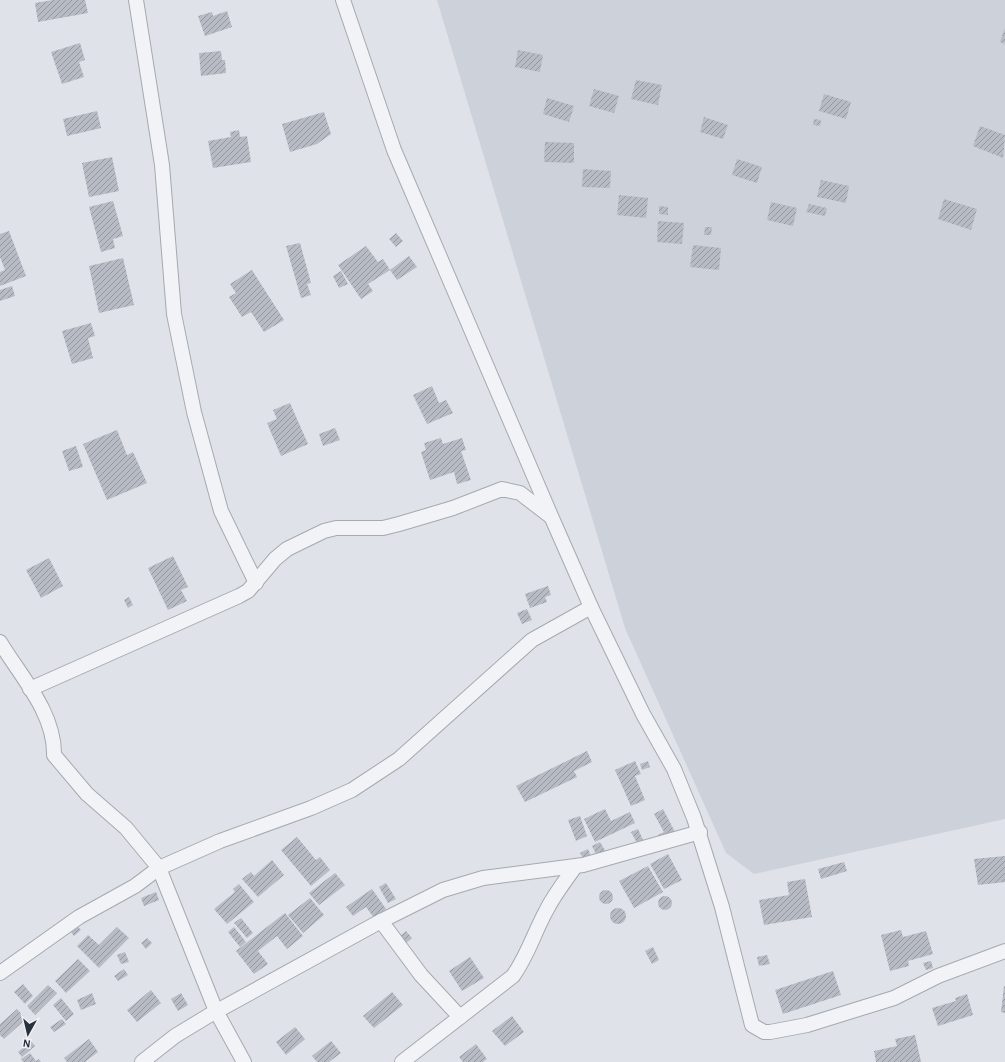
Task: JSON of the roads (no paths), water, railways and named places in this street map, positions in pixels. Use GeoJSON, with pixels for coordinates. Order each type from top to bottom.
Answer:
{"type":"FeatureCollection","features":[{"type":"Feature","properties":{"kind":"street"},"geometry":{"type":"LineString","coordinates":[[136,0],[162,165],[174,314],[194,412],[222,511],[256,583]]}},
{"type":"Feature","properties":{"kind":"street"},"geometry":{"type":"LineString","coordinates":[[343,0],[394,150],[550,516],[591,607],[643,714],[674,769],[700,832],[722,907],[752,1025],[764,1032],[807,1025],[894,998],[938,976],[1005,950]]}},
{"type":"Feature","properties":{"kind":"street"},"geometry":{"type":"LineString","coordinates":[[30,689],[239,596],[256,583],[275,559],[287,549],[324,531],[336,528],[360,529],[388,527],[453,508],[493,491],[502,489],[515,490],[550,516]]}},
{"type":"Feature","properties":{"kind":"street"},"geometry":{"type":"LineString","coordinates":[[0,974],[79,917],[135,886],[159,868],[220,841],[311,808],[352,790],[375,777],[399,759],[532,640],[591,607]]}},
{"type":"Feature","properties":{"kind":"street"},"geometry":{"type":"LineString","coordinates":[[0,642],[44,712],[54,746],[54,755],[87,794],[126,828],[159,868],[216,1011],[244,1062]]}},
{"type":"Feature","properties":{"kind":"street"},"geometry":{"type":"LineString","coordinates":[[142,1062],[175,1036],[216,1011],[381,921],[443,890],[459,884],[503,874],[575,866],[700,832]]}},
{"type":"Feature","properties":{"kind":"street"},"geometry":{"type":"LineString","coordinates":[[402,1062],[512,976],[522,963],[532,944],[546,910],[575,866]]}},
{"type":"Feature","properties":{"kind":"street"},"geometry":{"type":"LineString","coordinates":[[381,921],[422,975],[460,1016]]}}]}
